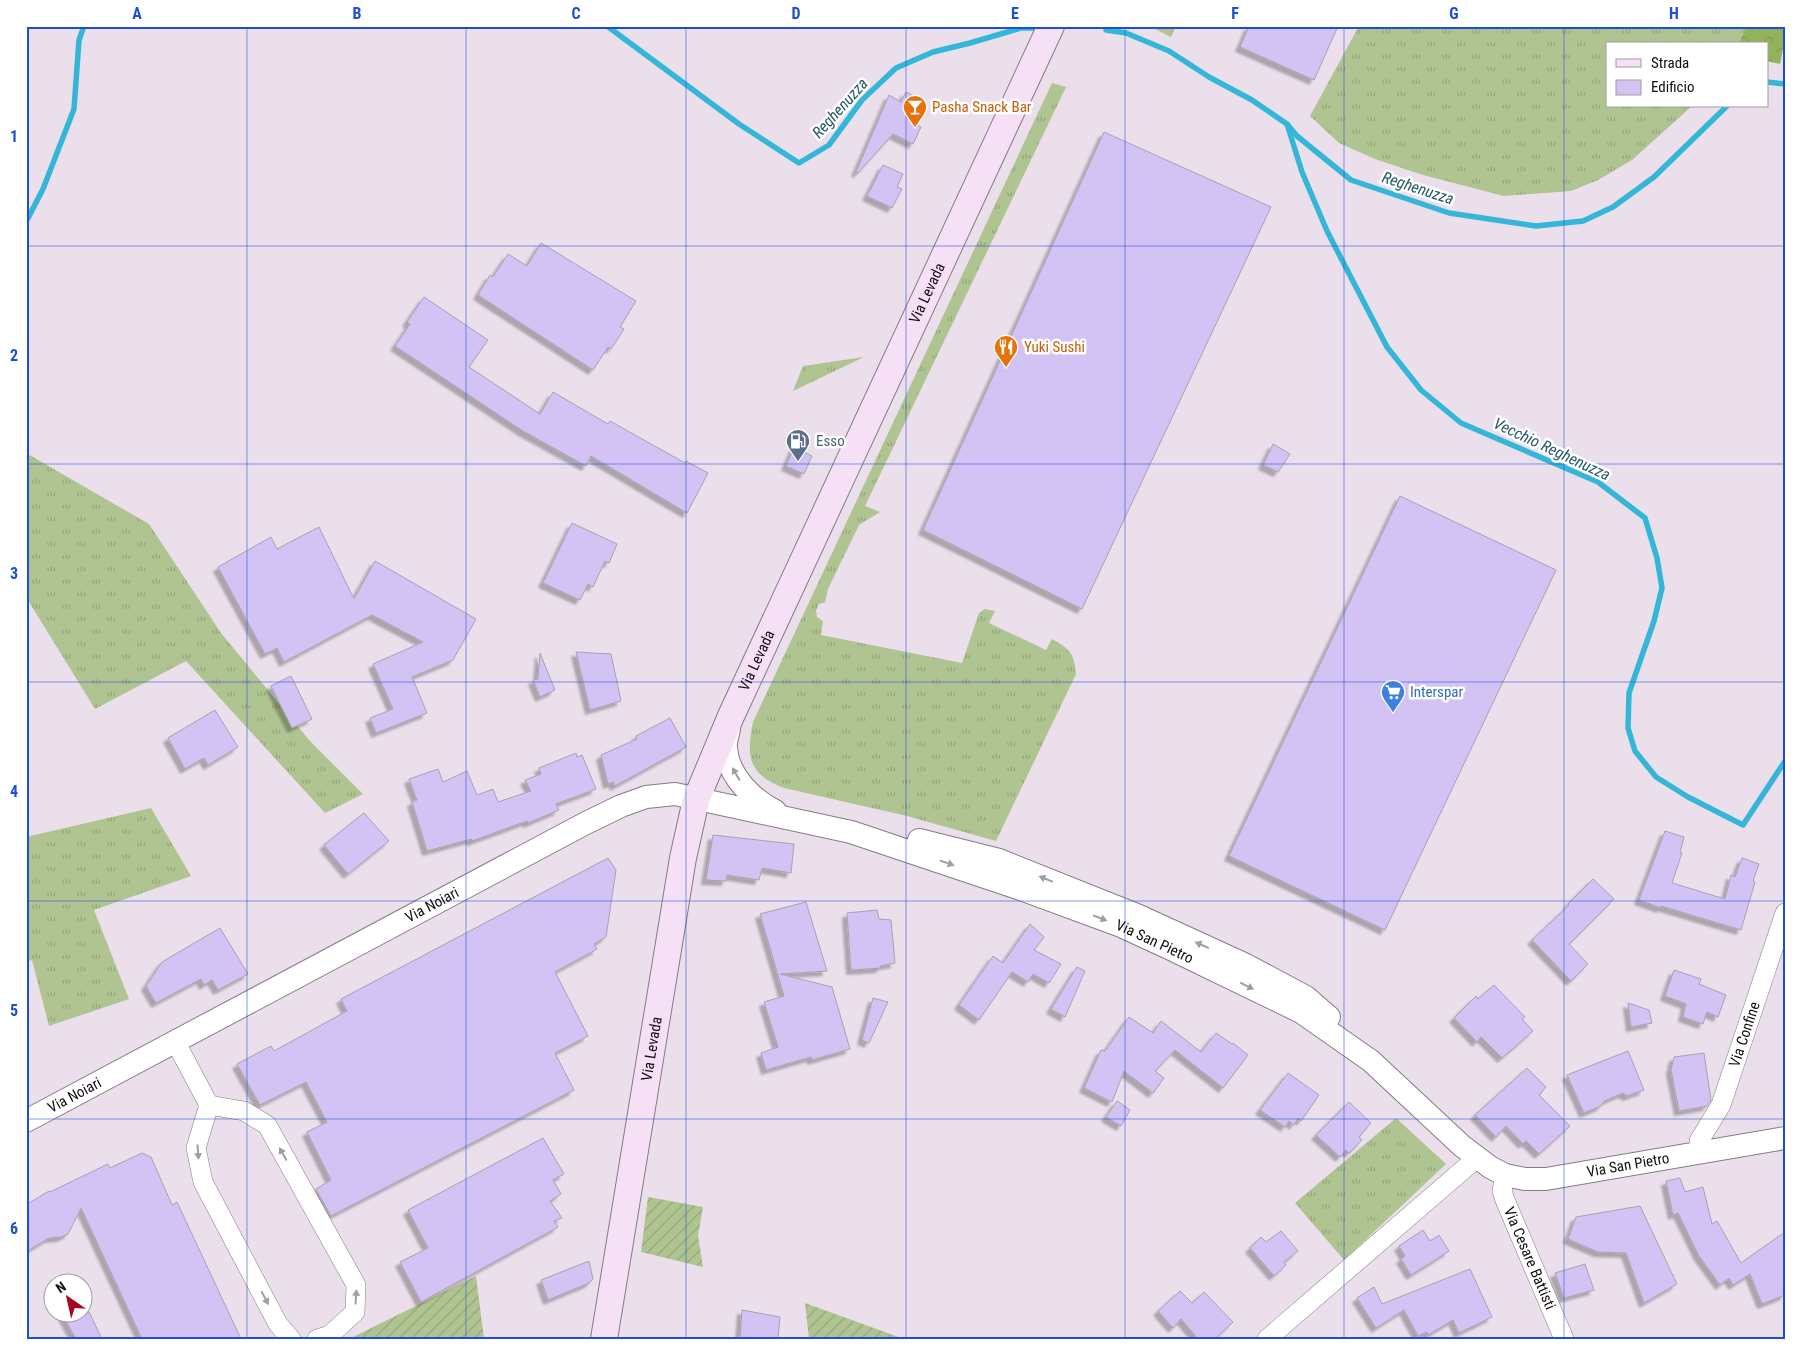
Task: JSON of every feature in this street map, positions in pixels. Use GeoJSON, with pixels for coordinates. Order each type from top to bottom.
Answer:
{"type":"FeatureCollection","features":[{"type":"Feature","properties":{"kind":"main road","name":"Via Levada"},"geometry":{"type":"LineString","coordinates":[[604,1339],[683,858],[696,800],[731,716],[1051,26]]}},
{"type":"Feature","properties":{"kind":"street"},"geometry":{"type":"LineString","coordinates":[[731,716],[726,748],[729,764],[750,795],[764,806],[784,817]]}},
{"type":"Feature","properties":{"kind":"street","name":"Via Noiari"},"geometry":{"type":"LineString","coordinates":[[26,1121],[621,806],[646,797],[675,794],[696,800]]}},
{"type":"Feature","properties":{"kind":"street"},"geometry":{"type":"LineString","coordinates":[[696,800],[784,817]]}},
{"type":"Feature","properties":{"kind":"street","name":"Via San Pietro"},"geometry":{"type":"LineString","coordinates":[[784,817],[851,832],[914,838],[999,860],[1139,916],[1246,965],[1306,997],[1341,1028],[1371,1061],[1462,1146],[1505,1175],[1546,1179],[1785,1138]]}},
{"type":"Feature","properties":{"kind":"street","name":"Via Confine"},"geometry":{"type":"LineString","coordinates":[[1702,1153],[1700,1141],[1721,1105],[1785,913]]}},
{"type":"Feature","properties":{"kind":"street"},"geometry":{"type":"LineString","coordinates":[[175,1042],[209,1105],[196,1148],[203,1182],[278,1324],[291,1339]]}},
{"type":"Feature","properties":{"kind":"street"},"geometry":{"type":"LineString","coordinates":[[209,1105],[244,1111],[267,1125],[356,1285],[355,1312],[330,1335],[317,1339]]}},
{"type":"Feature","properties":{"kind":"street"},"geometry":{"type":"LineString","coordinates":[[1267,1339],[1478,1157]]}},
{"type":"Feature","properties":{"kind":"street","name":"Via Cesare Battisti"},"geometry":{"type":"LineString","coordinates":[[1505,1175],[1502,1182],[1505,1200],[1564,1339]]}},
{"type":"Feature","properties":{"kind":"green space"},"geometry":{"type":"Polygon","coordinates":[[[1149,26],[1176,26],[1171,37],[1149,26]]]}},
{"type":"Feature","properties":{"kind":"green space"},"geometry":{"type":"Polygon","coordinates":[[[1359,26],[1746,26],[1740,42],[1606,42],[1606,108],[1690,108],[1632,160],[1598,180],[1571,191],[1504,196],[1423,175],[1375,159],[1339,143],[1310,116],[1359,26]]]}},
{"type":"Feature","properties":{"kind":"green space"},"geometry":{"type":"Polygon","coordinates":[[[1746,26],[1785,26],[1785,40],[1780,64],[1768,61],[1768,42],[1740,42],[1746,26]]]}},
{"type":"Feature","properties":{"kind":"green space"},"geometry":{"type":"Polygon","coordinates":[[[1052,83],[1066,87],[865,506],[880,512],[859,525],[828,589],[825,602],[819,604],[816,610],[817,617],[823,621],[821,635],[962,663],[979,613],[985,609],[995,611],[989,623],[1046,650],[1052,639],[1070,652],[1076,674],[996,841],[907,816],[784,788],[763,777],[757,770],[752,763],[750,745],[753,722],[1052,83]]]}},
{"type":"Feature","properties":{"kind":"green space"},"geometry":{"type":"Polygon","coordinates":[[[864,357],[793,391],[803,366],[864,357]]]}},
{"type":"Feature","properties":{"kind":"green space"},"geometry":{"type":"Polygon","coordinates":[[[26,453],[149,524],[221,633],[309,740],[363,794],[325,813],[186,661],[95,709],[26,597],[26,453]]]}},
{"type":"Feature","properties":{"kind":"green space"},"geometry":{"type":"Polygon","coordinates":[[[151,808],[191,876],[94,910],[129,999],[49,1026],[32,960],[26,962],[26,837],[151,808]]]}},
{"type":"Feature","properties":{"kind":"green space"},"geometry":{"type":"Polygon","coordinates":[[[1396,1118],[1446,1164],[1344,1260],[1295,1203],[1396,1118]]]}},
{"type":"Feature","properties":{"kind":"green space"},"geometry":{"type":"Polygon","coordinates":[[[648,1197],[703,1207],[698,1236],[703,1267],[641,1252],[648,1197]]]}},
{"type":"Feature","properties":{"kind":"green space"},"geometry":{"type":"Polygon","coordinates":[[[476,1276],[484,1339],[349,1339],[476,1276]]]}},
{"type":"Feature","properties":{"kind":"green space"},"geometry":{"type":"Polygon","coordinates":[[[805,1303],[904,1339],[809,1339],[805,1303]]]}},
{"type":"Feature","properties":{"kind":"building"},"geometry":{"type":"Polygon","coordinates":[[[1249,26],[1338,26],[1314,80],[1240,47],[1249,26]]]}},
{"type":"Feature","properties":{"kind":"building"},"geometry":{"type":"Polygon","coordinates":[[[906,92],[925,102],[914,124],[921,127],[913,144],[893,134],[858,173],[856,172],[889,95],[901,102],[906,92]]]}},
{"type":"Feature","properties":{"kind":"building"},"geometry":{"type":"Polygon","coordinates":[[[1104,132],[1271,207],[1082,609],[923,530],[1104,132]]]}},
{"type":"Feature","properties":{"kind":"building"},"geometry":{"type":"Polygon","coordinates":[[[883,165],[903,174],[897,187],[902,189],[892,208],[867,196],[883,165]]]}},
{"type":"Feature","properties":{"kind":"building"},"geometry":{"type":"Polygon","coordinates":[[[541,243],[636,301],[620,327],[624,329],[611,349],[608,347],[593,370],[478,295],[490,275],[493,277],[508,254],[527,266],[541,243]]]}},
{"type":"Feature","properties":{"kind":"building"},"geometry":{"type":"Polygon","coordinates":[[[424,297],[488,340],[469,367],[540,414],[553,392],[608,424],[610,421],[685,463],[686,461],[708,473],[687,513],[591,456],[586,466],[523,431],[395,346],[410,324],[407,322],[424,297]]]}},
{"type":"Feature","properties":{"kind":"building"},"geometry":{"type":"Polygon","coordinates":[[[1273,444],[1290,454],[1278,472],[1263,465],[1273,444]]]}},
{"type":"Feature","properties":{"kind":"building"},"geometry":{"type":"Polygon","coordinates":[[[794,447],[812,456],[804,474],[786,466],[794,447]]]}},
{"type":"Feature","properties":{"kind":"building","name":"Interspar"},"geometry":{"type":"Polygon","coordinates":[[[1400,496],[1556,570],[1385,930],[1229,856],[1400,496]]]}},
{"type":"Feature","properties":{"kind":"building"},"geometry":{"type":"Polygon","coordinates":[[[572,523],[617,544],[609,563],[605,561],[593,587],[588,584],[580,600],[543,583],[572,523]]]}},
{"type":"Feature","properties":{"kind":"building"},"geometry":{"type":"Polygon","coordinates":[[[319,527],[354,599],[375,561],[476,619],[453,660],[412,677],[427,713],[376,733],[370,718],[393,709],[373,664],[423,642],[372,615],[284,662],[277,648],[265,654],[218,567],[271,537],[277,549],[319,527]]]}},
{"type":"Feature","properties":{"kind":"building"},"geometry":{"type":"Polygon","coordinates":[[[576,652],[611,654],[621,701],[590,710],[576,652]]]}},
{"type":"Feature","properties":{"kind":"building"},"geometry":{"type":"Polygon","coordinates":[[[540,653],[555,690],[540,697],[533,680],[538,679],[540,653]]]}},
{"type":"Feature","properties":{"kind":"building"},"geometry":{"type":"Polygon","coordinates":[[[291,676],[312,719],[292,728],[271,686],[291,676]]]}},
{"type":"Feature","properties":{"kind":"building"},"geometry":{"type":"Polygon","coordinates":[[[215,710],[238,747],[208,765],[204,758],[185,769],[168,738],[215,710]]]}},
{"type":"Feature","properties":{"kind":"building"},"geometry":{"type":"Polygon","coordinates":[[[670,718],[686,747],[615,786],[613,782],[608,784],[601,755],[637,739],[636,736],[670,718]]]}},
{"type":"Feature","properties":{"kind":"building"},"geometry":{"type":"Polygon","coordinates":[[[576,753],[577,757],[582,755],[596,789],[556,804],[559,810],[528,823],[527,821],[472,841],[471,839],[427,851],[412,802],[417,800],[409,779],[438,769],[443,782],[467,771],[477,795],[493,789],[498,802],[531,791],[525,780],[541,774],[539,768],[576,753]]]}},
{"type":"Feature","properties":{"kind":"building"},"geometry":{"type":"Polygon","coordinates":[[[364,813],[389,841],[348,874],[324,845],[364,813]]]}},
{"type":"Feature","properties":{"kind":"building"},"geometry":{"type":"Polygon","coordinates":[[[1665,831],[1684,837],[1680,853],[1682,853],[1672,883],[1725,899],[1731,875],[1735,877],[1742,858],[1759,864],[1741,930],[1639,900],[1665,831]]]}},
{"type":"Feature","properties":{"kind":"building"},"geometry":{"type":"Polygon","coordinates":[[[713,835],[794,844],[791,873],[762,868],[759,880],[727,875],[726,881],[706,880],[713,835]]]}},
{"type":"Feature","properties":{"kind":"building"},"geometry":{"type":"Polygon","coordinates":[[[608,858],[616,870],[606,937],[594,944],[597,949],[555,972],[588,1036],[555,1053],[574,1090],[331,1216],[316,1189],[331,1180],[307,1132],[327,1122],[306,1082],[260,1105],[237,1064],[271,1046],[274,1051],[347,1011],[341,999],[608,858]]]}},
{"type":"Feature","properties":{"kind":"building"},"geometry":{"type":"Polygon","coordinates":[[[1593,879],[1614,899],[1569,944],[1588,964],[1571,981],[1532,940],[1593,879]]]}},
{"type":"Feature","properties":{"kind":"building"},"geometry":{"type":"Polygon","coordinates":[[[806,902],[827,971],[780,974],[832,987],[850,1049],[812,1060],[811,1057],[766,1070],[761,1053],[778,1047],[764,1002],[784,996],[760,914],[806,902]]]}},
{"type":"Feature","properties":{"kind":"building"},"geometry":{"type":"Polygon","coordinates":[[[877,910],[879,919],[891,920],[895,963],[880,966],[881,968],[851,970],[847,913],[877,910]]]}},
{"type":"Feature","properties":{"kind":"building"},"geometry":{"type":"Polygon","coordinates":[[[1030,924],[1044,937],[1034,950],[1061,964],[1049,983],[1033,974],[1028,982],[1012,972],[979,1020],[959,1005],[993,956],[1003,963],[1030,924]]]}},
{"type":"Feature","properties":{"kind":"building"},"geometry":{"type":"Polygon","coordinates":[[[220,928],[248,974],[218,990],[212,980],[204,985],[201,979],[156,1003],[146,986],[162,962],[220,928]]]}},
{"type":"Feature","properties":{"kind":"building"},"geometry":{"type":"Polygon","coordinates":[[[1077,967],[1085,971],[1065,1017],[1051,1009],[1077,967]]]}},
{"type":"Feature","properties":{"kind":"building"},"geometry":{"type":"Polygon","coordinates":[[[1674,970],[1701,979],[1699,984],[1726,995],[1718,1017],[1707,1012],[1703,1024],[1683,1017],[1686,1004],[1665,996],[1674,970]]]}},
{"type":"Feature","properties":{"kind":"building"},"geometry":{"type":"Polygon","coordinates":[[[1494,985],[1525,1017],[1522,1019],[1533,1031],[1502,1058],[1481,1037],[1477,1042],[1454,1018],[1476,996],[1478,999],[1494,985]]]}},
{"type":"Feature","properties":{"kind":"building"},"geometry":{"type":"Polygon","coordinates":[[[873,998],[888,1002],[869,1043],[862,1040],[873,998]]]}},
{"type":"Feature","properties":{"kind":"building"},"geometry":{"type":"Polygon","coordinates":[[[1628,1003],[1649,1010],[1652,1023],[1631,1027],[1628,1003]]]}},
{"type":"Feature","properties":{"kind":"building"},"geometry":{"type":"Polygon","coordinates":[[[1129,1017],[1153,1033],[1161,1021],[1201,1052],[1216,1033],[1248,1055],[1223,1088],[1175,1050],[1155,1071],[1164,1078],[1153,1093],[1124,1071],[1112,1102],[1084,1088],[1101,1050],[1105,1051],[1129,1017]]]}},
{"type":"Feature","properties":{"kind":"building"},"geometry":{"type":"Polygon","coordinates":[[[1628,1051],[1644,1090],[1627,1096],[1623,1093],[1604,1101],[1601,1106],[1584,1113],[1567,1075],[1628,1051]]]}},
{"type":"Feature","properties":{"kind":"building"},"geometry":{"type":"Polygon","coordinates":[[[1704,1053],[1711,1100],[1707,1106],[1679,1111],[1671,1070],[1674,1057],[1704,1053]]]}},
{"type":"Feature","properties":{"kind":"building"},"geometry":{"type":"Polygon","coordinates":[[[1527,1068],[1546,1087],[1539,1095],[1570,1126],[1539,1154],[1526,1141],[1523,1144],[1506,1126],[1496,1137],[1475,1115],[1527,1068]]]}},
{"type":"Feature","properties":{"kind":"building"},"geometry":{"type":"Polygon","coordinates":[[[1288,1073],[1319,1095],[1301,1121],[1298,1118],[1294,1125],[1289,1121],[1285,1127],[1260,1110],[1288,1073]]]}},
{"type":"Feature","properties":{"kind":"building"},"geometry":{"type":"Polygon","coordinates":[[[1117,1101],[1130,1110],[1121,1126],[1106,1117],[1117,1101]]]}},
{"type":"Feature","properties":{"kind":"building"},"geometry":{"type":"Polygon","coordinates":[[[1349,1102],[1371,1123],[1359,1137],[1362,1140],[1349,1153],[1346,1150],[1340,1157],[1316,1135],[1349,1102]]]}},
{"type":"Feature","properties":{"kind":"building"},"geometry":{"type":"Polygon","coordinates":[[[543,1138],[564,1174],[553,1180],[561,1194],[550,1201],[562,1218],[554,1221],[558,1227],[421,1302],[400,1262],[428,1248],[408,1210],[543,1138]]]}},
{"type":"Feature","properties":{"kind":"building"},"geometry":{"type":"Polygon","coordinates":[[[142,1153],[151,1157],[172,1205],[177,1202],[241,1339],[142,1339],[81,1208],[68,1234],[49,1238],[26,1252],[26,1205],[49,1191],[108,1164],[110,1168],[142,1153]]]}},
{"type":"Feature","properties":{"kind":"building"},"geometry":{"type":"Polygon","coordinates":[[[1680,1178],[1685,1192],[1703,1187],[1712,1224],[1717,1221],[1741,1263],[1785,1232],[1785,1295],[1762,1304],[1750,1274],[1733,1285],[1729,1278],[1720,1285],[1699,1256],[1678,1213],[1673,1215],[1666,1181],[1680,1178]]]}},
{"type":"Feature","properties":{"kind":"building"},"geometry":{"type":"Polygon","coordinates":[[[1640,1206],[1677,1284],[1644,1303],[1626,1253],[1598,1252],[1568,1239],[1576,1217],[1640,1206]]]}},
{"type":"Feature","properties":{"kind":"building"},"geometry":{"type":"Polygon","coordinates":[[[1423,1230],[1430,1241],[1439,1235],[1449,1251],[1411,1275],[1401,1259],[1405,1256],[1399,1246],[1423,1230]]]}},
{"type":"Feature","properties":{"kind":"building"},"geometry":{"type":"Polygon","coordinates":[[[1281,1231],[1298,1251],[1284,1262],[1286,1265],[1274,1276],[1250,1248],[1261,1237],[1266,1242],[1281,1231]]]}},
{"type":"Feature","properties":{"kind":"building"},"geometry":{"type":"Polygon","coordinates":[[[589,1261],[593,1279],[589,1283],[548,1300],[541,1280],[589,1261]]]}},
{"type":"Feature","properties":{"kind":"building"},"geometry":{"type":"Polygon","coordinates":[[[1585,1264],[1594,1290],[1564,1298],[1555,1273],[1585,1264]]]}},
{"type":"Feature","properties":{"kind":"building"},"geometry":{"type":"Polygon","coordinates":[[[1470,1269],[1492,1317],[1459,1333],[1453,1320],[1428,1335],[1427,1332],[1418,1336],[1404,1310],[1376,1328],[1357,1298],[1374,1287],[1382,1304],[1470,1269]]]}},
{"type":"Feature","properties":{"kind":"building"},"geometry":{"type":"Polygon","coordinates":[[[1180,1291],[1192,1303],[1204,1292],[1233,1322],[1215,1339],[1198,1339],[1181,1319],[1173,1328],[1158,1311],[1180,1291]]]}},
{"type":"Feature","properties":{"kind":"building"},"geometry":{"type":"Polygon","coordinates":[[[742,1310],[780,1317],[778,1339],[740,1339],[742,1310]]]}},
{"type":"Feature","properties":{"kind":"building"},"geometry":{"type":"Polygon","coordinates":[[[92,1318],[102,1339],[76,1339],[67,1322],[92,1322],[92,1318]]]}},
{"type":"Feature","properties":{"kind":"waterway","name":"Reghenuzza"},"geometry":{"type":"LineString","coordinates":[[26,222],[43,189],[74,109],[79,40],[84,26]]}},
{"type":"Feature","properties":{"kind":"waterway","name":"Reghenuzza"},"geometry":{"type":"LineString","coordinates":[[607,26],[739,124],[799,163],[829,145],[862,100],[896,68],[933,52],[1021,28],[1037,28]]}},
{"type":"Feature","properties":{"kind":"waterway","name":"Reghenuzza"},"geometry":{"type":"LineString","coordinates":[[1106,30],[1126,33],[1169,51],[1209,77],[1252,100],[1287,124],[1297,136],[1351,180],[1449,213],[1536,226],[1583,221],[1613,207],[1654,177],[1725,108]]}},
{"type":"Feature","properties":{"kind":"waterway","name":"Reghenuzza"},"geometry":{"type":"LineString","coordinates":[[1768,82],[1785,84]]}},
{"type":"Feature","properties":{"kind":"waterway","name":"Vecchio Reghenuzza"},"geometry":{"type":"LineString","coordinates":[[1287,124],[1302,172],[1327,231],[1387,347],[1421,390],[1461,423],[1598,482],[1645,518],[1657,558],[1662,588],[1654,621],[1629,693],[1628,728],[1635,751],[1656,777],[1688,797],[1743,825],[1785,761]]}},
{"type":"Feature","properties":{"kind":"place","name":"Pasha Snack Bar"},"geometry":{"type":"Point","coordinates":[915,128]}},
{"type":"Feature","properties":{"kind":"place","name":"Yuki Sushi"},"geometry":{"type":"Point","coordinates":[1006,368]}},
{"type":"Feature","properties":{"kind":"place","name":"Esso"},"geometry":{"type":"Point","coordinates":[798,462]}},
{"type":"Feature","properties":{"kind":"place","name":"Interspar"},"geometry":{"type":"Point","coordinates":[1393,713]}}]}
